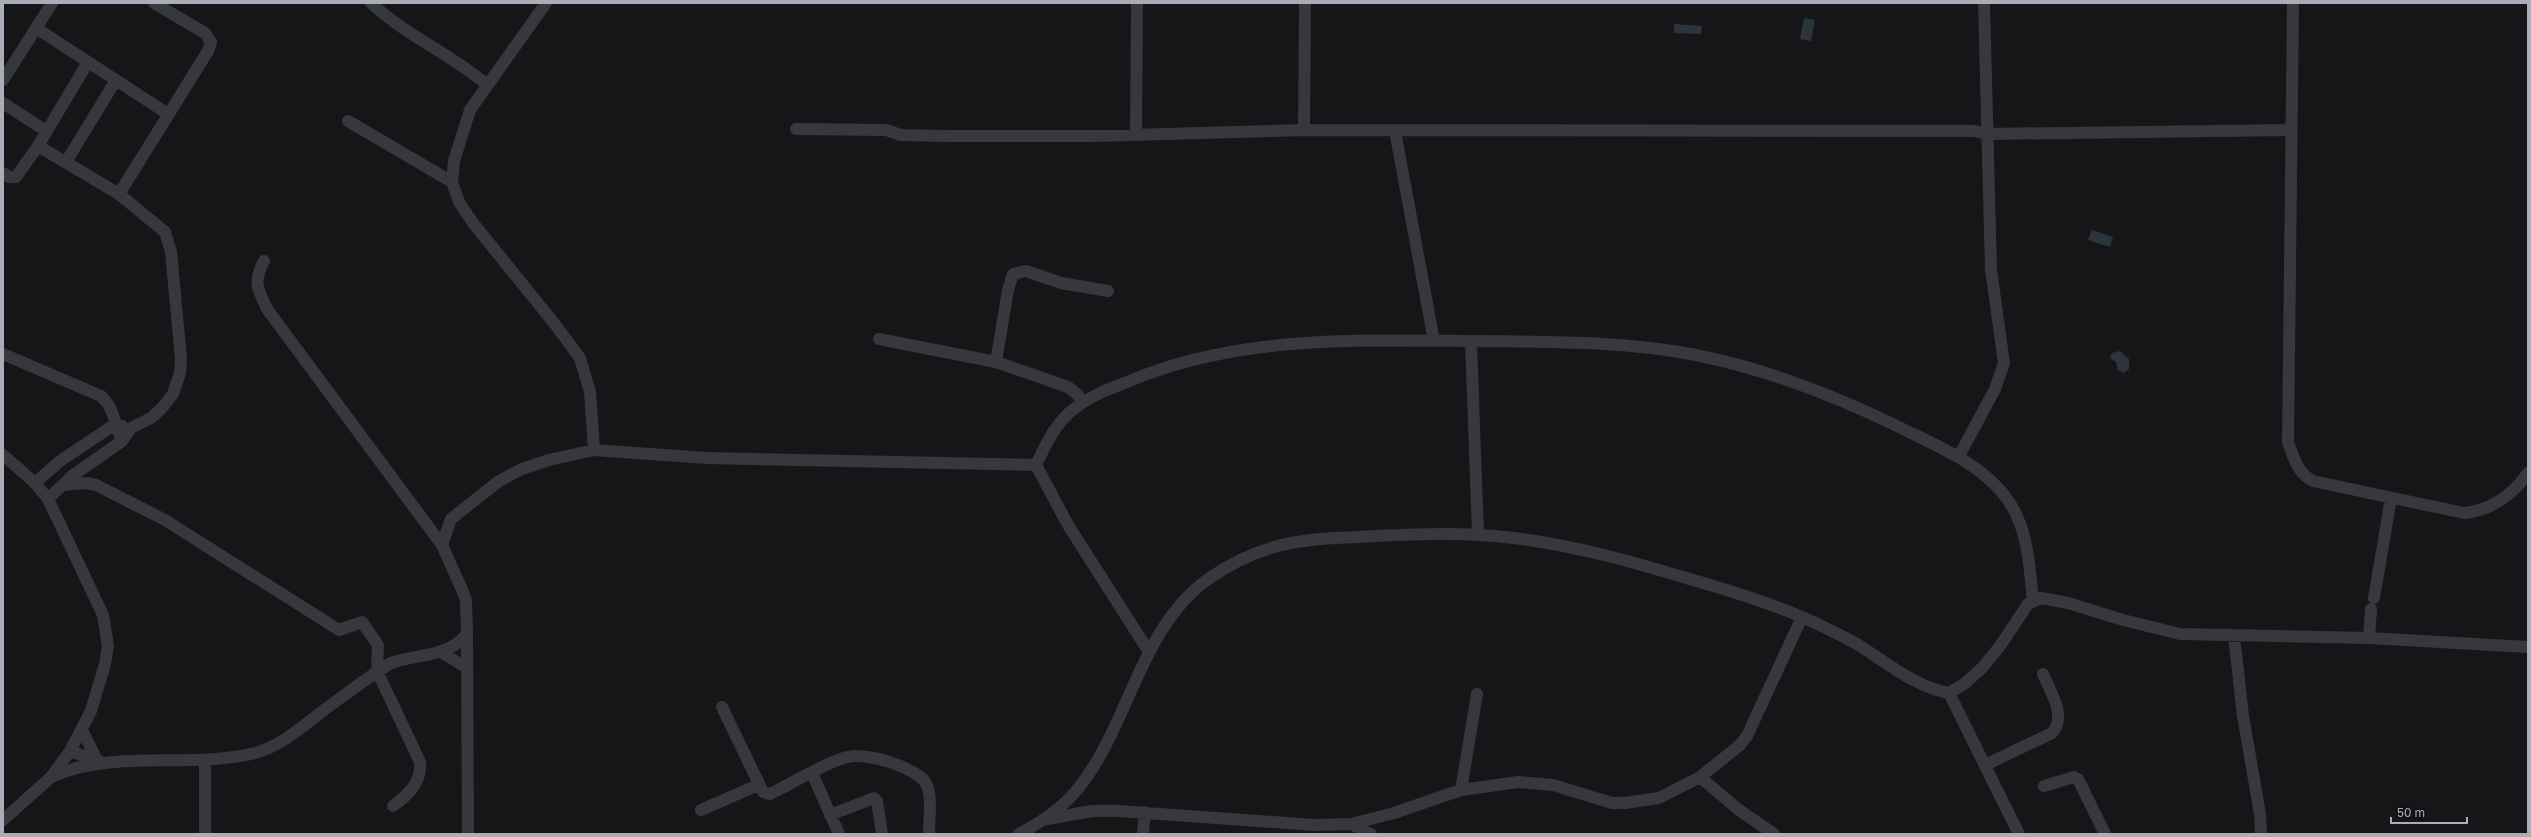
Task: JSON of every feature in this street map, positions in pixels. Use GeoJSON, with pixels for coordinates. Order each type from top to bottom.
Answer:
{"type":"FeatureCollection","features":[{"type":"Feature","properties":{"kind":"street"},"geometry":{"type":"LineString","coordinates":[[3,80],[52,3]]}},
{"type":"Feature","properties":{"kind":"street"},"geometry":{"type":"LineString","coordinates":[[119,194],[208,52],[211,42],[205,32],[154,3]]}},
{"type":"Feature","properties":{"kind":"street"},"geometry":{"type":"LineString","coordinates":[[371,3],[384,14],[474,74],[486,84]]}},
{"type":"Feature","properties":{"kind":"street"},"geometry":{"type":"LineString","coordinates":[[546,3],[486,84],[464,125],[454,161],[452,182],[458,202],[473,223],[554,323],[580,358],[590,392],[594,450]]}},
{"type":"Feature","properties":{"kind":"street"},"geometry":{"type":"LineString","coordinates":[[1136,133],[1137,3]]}},
{"type":"Feature","properties":{"kind":"street"},"geometry":{"type":"LineString","coordinates":[[1304,130],[1305,3]]}},
{"type":"Feature","properties":{"kind":"street"},"geometry":{"type":"LineString","coordinates":[[1959,456],[1995,389],[2004,364],[1993,291],[1986,134],[1984,3]]}},
{"type":"Feature","properties":{"kind":"street"},"geometry":{"type":"LineString","coordinates":[[2293,3],[2290,130],[2288,442],[2295,464],[2304,476],[2313,481],[2464,513],[2480,511],[2509,495],[2528,473]]}},
{"type":"Feature","properties":{"kind":"street"},"geometry":{"type":"LineString","coordinates":[[36,28],[168,114]]}},
{"type":"Feature","properties":{"kind":"street"},"geometry":{"type":"LineString","coordinates":[[3,173],[9,177],[16,177],[38,146],[88,62]]}},
{"type":"Feature","properties":{"kind":"street"},"geometry":{"type":"LineString","coordinates":[[66,162],[116,80]]}},
{"type":"Feature","properties":{"kind":"street"},"geometry":{"type":"LineString","coordinates":[[3,103],[46,131]]}},
{"type":"Feature","properties":{"kind":"street"},"geometry":{"type":"LineString","coordinates":[[348,121],[452,182]]}},
{"type":"Feature","properties":{"kind":"street"},"geometry":{"type":"LineString","coordinates":[[796,129],[886,130],[900,135],[924,136],[1095,136],[1136,133],[1304,130],[1974,131],[1986,134],[2290,130]]}},
{"type":"Feature","properties":{"kind":"street"},"geometry":{"type":"LineString","coordinates":[[1395,131],[1434,341]]}},
{"type":"Feature","properties":{"kind":"street"},"geometry":{"type":"LineString","coordinates":[[38,146],[119,194],[158,224],[169,240],[181,359],[180,373],[173,394],[151,418],[131,428],[122,441],[72,476],[48,499]]}},
{"type":"Feature","properties":{"kind":"street"},"geometry":{"type":"LineString","coordinates":[[264,261],[257,274],[256,282],[267,309],[442,545],[466,600],[468,834]]}},
{"type":"Feature","properties":{"kind":"street"},"geometry":{"type":"LineString","coordinates":[[996,362],[1008,290],[1013,274],[1026,271],[1061,283],[1108,291]]}},
{"type":"Feature","properties":{"kind":"street"},"geometry":{"type":"LineString","coordinates":[[879,339],[996,362],[1068,387],[1078,395],[1082,403]]}},
{"type":"Feature","properties":{"kind":"street"},"geometry":{"type":"LineString","coordinates":[[1471,341],[1478,535]]}},
{"type":"Feature","properties":{"kind":"street"},"geometry":{"type":"LineString","coordinates":[[1036,465],[1063,418],[1082,403],[1150,372],[1222,351],[1280,345],[1471,341],[1628,347],[1693,355],[1743,366],[1852,404],[1959,456],[1984,474],[2002,492],[2013,508],[2024,534],[2032,601],[1982,668],[1964,684],[1949,693]]}},
{"type":"Feature","properties":{"kind":"street"},"geometry":{"type":"LineString","coordinates":[[3,354],[101,396],[115,413],[114,425],[122,441]]}},
{"type":"Feature","properties":{"kind":"street"},"geometry":{"type":"LineString","coordinates":[[36,483],[60,461],[114,425],[131,428]]}},
{"type":"Feature","properties":{"kind":"street"},"geometry":{"type":"LineString","coordinates":[[442,545],[451,519],[499,481],[522,469],[549,460],[594,450],[707,458],[1036,465]]}},
{"type":"Feature","properties":{"kind":"street"},"geometry":{"type":"LineString","coordinates":[[3,455],[36,483],[48,499],[66,534],[106,624],[108,646],[105,664],[82,730],[70,751],[51,777],[3,820]]}},
{"type":"Feature","properties":{"kind":"street"},"geometry":{"type":"LineString","coordinates":[[1036,465],[1068,526],[1149,652]]}},
{"type":"Feature","properties":{"kind":"street"},"geometry":{"type":"LineString","coordinates":[[63,485],[86,483],[96,485],[165,520],[339,630],[362,622],[378,645],[378,671],[420,762],[421,772],[416,784],[407,796],[393,806]]}},
{"type":"Feature","properties":{"kind":"street"},"geometry":{"type":"LineString","coordinates":[[2369,638],[2372,603],[2391,498]]}},
{"type":"Feature","properties":{"kind":"street"},"geometry":{"type":"LineString","coordinates":[[1019,834],[1046,820],[1066,801],[1091,770],[1149,652],[1194,591],[1211,577],[1264,549],[1296,541],[1322,538],[1418,534],[1478,535],[1515,538],[1632,562],[1705,584],[1802,617],[1852,642],[1922,684],[1949,693],[2019,834]]}},
{"type":"Feature","properties":{"kind":"street"},"geometry":{"type":"LineString","coordinates":[[2032,601],[2051,599],[2180,634],[2369,638],[2528,647]]}},
{"type":"Feature","properties":{"kind":"street"},"geometry":{"type":"LineString","coordinates":[[1046,820],[1092,811],[1145,812],[1315,825],[1351,824],[1394,813],[1461,790],[1518,782],[1537,782],[1612,803],[1625,803],[1659,798],[1700,777],[1740,745],[1747,736],[1802,617]]}},
{"type":"Feature","properties":{"kind":"street"},"geometry":{"type":"LineString","coordinates":[[51,777],[79,766],[99,762],[205,760],[255,753],[274,746],[391,662],[408,657],[451,650],[467,634]]}},
{"type":"Feature","properties":{"kind":"street"},"geometry":{"type":"LineString","coordinates":[[2234,636],[2242,716],[2260,814],[2261,834]]}},
{"type":"Feature","properties":{"kind":"street"},"geometry":{"type":"LineString","coordinates":[[441,652],[467,668]]}},
{"type":"Feature","properties":{"kind":"street"},"geometry":{"type":"LineString","coordinates":[[1985,765],[2052,733],[2058,727],[2060,718],[2043,674]]}},
{"type":"Feature","properties":{"kind":"street"},"geometry":{"type":"LineString","coordinates":[[1461,790],[1477,694]]}},
{"type":"Feature","properties":{"kind":"street"},"geometry":{"type":"LineString","coordinates":[[722,707],[758,785],[763,792],[770,794],[812,773],[854,756],[895,764],[913,771],[924,780],[928,788],[929,834]]}},
{"type":"Feature","properties":{"kind":"street"},"geometry":{"type":"LineString","coordinates":[[82,730],[99,762]]}},
{"type":"Feature","properties":{"kind":"street"},"geometry":{"type":"LineString","coordinates":[[70,751],[99,762]]}},
{"type":"Feature","properties":{"kind":"street"},"geometry":{"type":"LineString","coordinates":[[205,760],[205,834]]}},
{"type":"Feature","properties":{"kind":"street"},"geometry":{"type":"LineString","coordinates":[[812,773],[839,834]]}},
{"type":"Feature","properties":{"kind":"street"},"geometry":{"type":"LineString","coordinates":[[1700,777],[1739,810],[1774,834]]}},
{"type":"Feature","properties":{"kind":"street"},"geometry":{"type":"LineString","coordinates":[[2044,786],[2074,777],[2078,779],[2104,834]]}},
{"type":"Feature","properties":{"kind":"street"},"geometry":{"type":"LineString","coordinates":[[701,810],[758,785]]}},
{"type":"Feature","properties":{"kind":"street"},"geometry":{"type":"LineString","coordinates":[[830,815],[874,798],[877,800],[882,834]]}},
{"type":"Feature","properties":{"kind":"street"},"geometry":{"type":"LineString","coordinates":[[1143,834],[1145,812]]}},
{"type":"Feature","properties":{"kind":"street"},"geometry":{"type":"LineString","coordinates":[[1351,824],[1371,834]]}},
{"type":"Feature","properties":{"kind":"shaded area"},"geometry":{"type":"Polygon","coordinates":[[[1804,18],[1815,20],[1811,41],[1800,39],[1804,18]]]}},
{"type":"Feature","properties":{"kind":"shaded area"},"geometry":{"type":"Polygon","coordinates":[[[1674,24],[1702,26],[1701,34],[1674,33],[1674,24]]]}},
{"type":"Feature","properties":{"kind":"shaded area"},"geometry":{"type":"Polygon","coordinates":[[[2092,230],[2113,237],[2110,247],[2088,240],[2092,230]]]}},
{"type":"Feature","properties":{"kind":"shaded area"},"geometry":{"type":"Polygon","coordinates":[[[2120,351],[2129,359],[2129,369],[2124,373],[2118,370],[2116,362],[2110,358],[2112,353],[2120,351]]]}}]}
